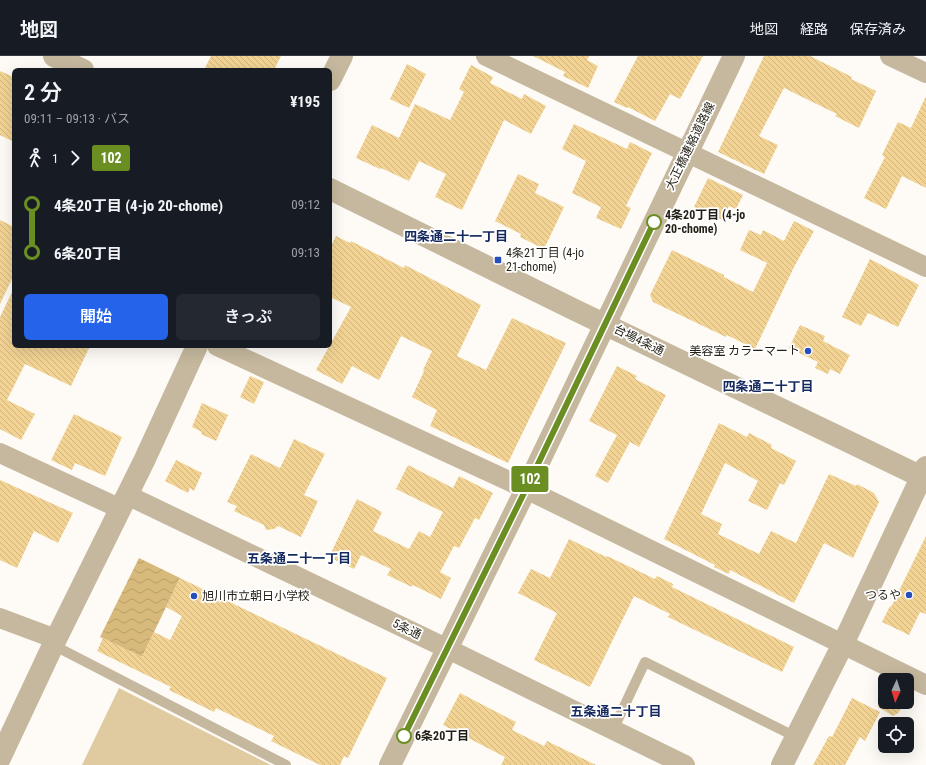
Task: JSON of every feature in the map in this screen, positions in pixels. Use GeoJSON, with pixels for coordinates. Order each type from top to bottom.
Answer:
{"type":"FeatureCollection","features":[{"type":"Feature","properties":{"kind":"street"},"geometry":{"type":"LineString","coordinates":[[54,56],[79,68]]}},
{"type":"Feature","properties":{"kind":"street"},"geometry":{"type":"LineString","coordinates":[[332,76],[342,56]]}},
{"type":"Feature","properties":{"kind":"street"},"geometry":{"type":"LineString","coordinates":[[486,56],[926,267]]}},
{"type":"Feature","properties":{"kind":"street","name":"大正橋連絡道路線"},"geometry":{"type":"LineString","coordinates":[[390,765],[446,648],[526,489],[604,323],[734,56]]}},
{"type":"Feature","properties":{"kind":"street"},"geometry":{"type":"LineString","coordinates":[[890,56],[926,73]]}},
{"type":"Feature","properties":{"kind":"street","name":"台場4条通"},"geometry":{"type":"LineString","coordinates":[[332,190],[604,323],[924,474]]}},
{"type":"Feature","properties":{"kind":"street"},"geometry":{"type":"LineString","coordinates":[[0,758],[124,502],[196,348]]}},
{"type":"Feature","properties":{"kind":"street"},"geometry":{"type":"LineString","coordinates":[[221,348],[526,489],[926,685]]}},
{"type":"Feature","properties":{"kind":"street","name":"5条通"},"geometry":{"type":"LineString","coordinates":[[0,453],[124,502],[446,648],[685,765]]}},
{"type":"Feature","properties":{"kind":"street"},"geometry":{"type":"LineString","coordinates":[[782,765],[843,644],[924,474]]}},
{"type":"Feature","properties":{"kind":"street"},"geometry":{"type":"LineString","coordinates":[[0,618],[55,642]]}},
{"type":"Feature","properties":{"kind":"lane"},"geometry":{"type":"LineString","coordinates":[[55,642],[286,765]]}},
{"type":"Feature","properties":{"kind":"lane"},"geometry":{"type":"LineString","coordinates":[[614,730],[645,662],[796,737]]}},
{"type":"Feature","properties":{"kind":"shaded area"},"geometry":{"type":"Polygon","coordinates":[[[119,688],[271,765],[82,765],[119,688]]]}},
{"type":"Feature","properties":{"kind":"water"},"geometry":{"type":"Polygon","coordinates":[[[139,558],[180,578],[142,657],[100,637],[139,558]]]}},
{"type":"Feature","properties":{"kind":"building"},"geometry":{"type":"Polygon","coordinates":[[[211,56],[281,56],[275,68],[205,68],[211,56]]]}},
{"type":"Feature","properties":{"kind":"building"},"geometry":{"type":"Polygon","coordinates":[[[533,56],[589,56],[587,60],[598,66],[588,88],[563,76],[565,72],[533,56]]]}},
{"type":"Feature","properties":{"kind":"building"},"geometry":{"type":"Polygon","coordinates":[[[638,56],[703,56],[680,99],[670,94],[655,121],[628,107],[627,108],[614,102],[638,56]]]}},
{"type":"Feature","properties":{"kind":"building"},"geometry":{"type":"Polygon","coordinates":[[[764,56],[810,56],[876,91],[859,128],[835,116],[837,114],[784,88],[759,136],[778,145],[764,174],[718,152],[764,56]]]}},
{"type":"Feature","properties":{"kind":"building"},"geometry":{"type":"Polygon","coordinates":[[[407,64],[426,74],[409,108],[390,99],[407,64]]]}},
{"type":"Feature","properties":{"kind":"building"},"geometry":{"type":"Polygon","coordinates":[[[471,65],[493,77],[490,83],[522,99],[524,94],[546,106],[531,134],[504,120],[462,210],[435,197],[446,174],[419,161],[409,181],[356,158],[372,125],[399,138],[415,104],[450,120],[464,92],[459,89],[471,65]]]}},
{"type":"Feature","properties":{"kind":"building"},"geometry":{"type":"Polygon","coordinates":[[[0,71],[12,76],[12,141],[0,135],[0,71]]]}},
{"type":"Feature","properties":{"kind":"building"},"geometry":{"type":"Polygon","coordinates":[[[926,96],[926,188],[902,176],[886,209],[864,198],[885,157],[882,155],[898,122],[911,128],[926,96]]]}},
{"type":"Feature","properties":{"kind":"building"},"geometry":{"type":"Polygon","coordinates":[[[574,124],[627,149],[630,142],[652,153],[626,206],[631,208],[621,229],[596,218],[601,207],[572,193],[586,161],[562,149],[574,124]]]}},
{"type":"Feature","properties":{"kind":"building"},"geometry":{"type":"Polygon","coordinates":[[[518,174],[539,184],[535,193],[564,207],[544,249],[520,237],[521,234],[495,221],[518,174]]]}},
{"type":"Feature","properties":{"kind":"building"},"geometry":{"type":"Polygon","coordinates":[[[708,178],[743,195],[736,209],[729,206],[723,220],[694,207],[708,178]]]}},
{"type":"Feature","properties":{"kind":"building"},"geometry":{"type":"Polygon","coordinates":[[[0,220],[12,226],[12,279],[0,304],[0,220]]]}},
{"type":"Feature","properties":{"kind":"building"},"geometry":{"type":"Polygon","coordinates":[[[794,221],[814,231],[794,267],[755,349],[727,335],[726,337],[653,302],[650,295],[672,250],[724,275],[724,277],[753,292],[767,263],[740,250],[749,230],[761,235],[763,230],[784,241],[794,221]]]}},
{"type":"Feature","properties":{"kind":"building"},"geometry":{"type":"Polygon","coordinates":[[[336,236],[350,243],[351,241],[404,268],[405,265],[481,305],[457,356],[486,370],[512,318],[566,343],[508,463],[430,426],[437,410],[412,397],[432,351],[401,336],[379,380],[352,366],[342,384],[316,370],[328,348],[332,348],[332,341],[351,307],[332,298],[332,244],[336,236]]]}},
{"type":"Feature","properties":{"kind":"building"},"geometry":{"type":"Polygon","coordinates":[[[870,259],[919,285],[898,327],[868,313],[861,326],[842,317],[870,259]]]}},
{"type":"Feature","properties":{"kind":"building"},"geometry":{"type":"Polygon","coordinates":[[[12,292],[12,348],[89,348],[71,386],[25,364],[7,400],[35,414],[21,440],[0,429],[0,317],[12,292]]]}},
{"type":"Feature","properties":{"kind":"building"},"geometry":{"type":"Polygon","coordinates":[[[800,325],[825,336],[823,341],[850,355],[840,374],[830,369],[828,374],[815,368],[818,362],[789,348],[800,325]]]}},
{"type":"Feature","properties":{"kind":"building"},"geometry":{"type":"Polygon","coordinates":[[[617,366],[637,376],[635,379],[666,395],[639,447],[630,442],[608,483],[595,476],[617,435],[589,421],[617,366]]]}},
{"type":"Feature","properties":{"kind":"building"},"geometry":{"type":"Polygon","coordinates":[[[250,376],[264,382],[254,404],[240,397],[250,376]]]}},
{"type":"Feature","properties":{"kind":"building"},"geometry":{"type":"Polygon","coordinates":[[[202,403],[228,415],[216,441],[201,434],[202,432],[192,427],[202,403]]]}},
{"type":"Feature","properties":{"kind":"building"},"geometry":{"type":"Polygon","coordinates":[[[74,414],[122,437],[105,476],[75,463],[72,470],[51,460],[74,414]]]}},
{"type":"Feature","properties":{"kind":"building"},"geometry":{"type":"Polygon","coordinates":[[[719,423],[747,437],[749,433],[772,445],[771,448],[796,461],[784,485],[780,483],[767,510],[748,501],[758,481],[725,463],[701,514],[722,524],[718,534],[759,554],[771,531],[796,543],[829,474],[856,486],[857,484],[874,493],[879,502],[853,558],[824,543],[794,603],[730,570],[729,574],[714,567],[715,565],[664,539],[719,423]]]}},
{"type":"Feature","properties":{"kind":"building"},"geometry":{"type":"Polygon","coordinates":[[[294,439],[325,454],[304,495],[318,501],[301,537],[278,526],[274,529],[266,530],[264,525],[234,511],[237,506],[227,502],[251,454],[280,468],[294,439]]]}},
{"type":"Feature","properties":{"kind":"building"},"geometry":{"type":"Polygon","coordinates":[[[176,460],[202,473],[194,491],[190,488],[188,493],[165,481],[176,460]]]}},
{"type":"Feature","properties":{"kind":"building"},"geometry":{"type":"Polygon","coordinates":[[[408,465],[453,488],[459,476],[493,493],[479,520],[475,518],[459,548],[454,546],[440,572],[451,578],[441,599],[413,585],[412,587],[387,575],[391,569],[361,555],[354,569],[329,557],[357,499],[382,512],[373,531],[409,549],[419,531],[430,537],[443,512],[396,489],[408,465]]]}},
{"type":"Feature","properties":{"kind":"building"},"geometry":{"type":"Polygon","coordinates":[[[0,480],[73,513],[58,543],[34,531],[17,568],[0,560],[0,480]]]}},
{"type":"Feature","properties":{"kind":"building"},"geometry":{"type":"Polygon","coordinates":[[[926,536],[926,614],[920,612],[909,635],[882,622],[926,536]]]}},
{"type":"Feature","properties":{"kind":"building"},"geometry":{"type":"Polygon","coordinates":[[[569,539],[655,579],[657,576],[673,584],[672,587],[794,647],[782,672],[668,617],[670,614],[634,596],[590,687],[534,660],[557,613],[518,593],[531,569],[550,578],[569,539]]]}},
{"type":"Feature","properties":{"kind":"building"},"geometry":{"type":"Polygon","coordinates":[[[180,578],[387,678],[348,758],[344,756],[340,765],[320,765],[271,741],[274,736],[216,708],[214,712],[169,690],[171,687],[97,651],[103,638],[142,657],[154,632],[170,640],[182,616],[166,607],[180,578]]]}},
{"type":"Feature","properties":{"kind":"building"},"geometry":{"type":"Polygon","coordinates":[[[460,693],[516,722],[512,730],[544,746],[547,741],[596,765],[501,765],[505,757],[443,725],[460,693]]]}},
{"type":"Feature","properties":{"kind":"building"},"geometry":{"type":"Polygon","coordinates":[[[852,698],[880,712],[865,741],[860,737],[845,765],[813,765],[829,736],[832,737],[852,698]]]}},
{"type":"Feature","properties":{"kind":"building"},"geometry":{"type":"Polygon","coordinates":[[[881,709],[901,709],[898,713],[893,716],[881,709]]]}},
{"type":"Feature","properties":{"kind":"bus line","name":"102"},"geometry":{"type":"LineString","coordinates":[[404,736],[446,648],[526,489],[604,323],[654,222]]}},
{"type":"Feature","properties":{"kind":"place","name":"4条20丁目 (4-jo 20-chome)"},"geometry":{"type":"Point","coordinates":[654,222]}},
{"type":"Feature","properties":{"kind":"place","name":"4条21丁目 (4-jo 21-chome)"},"geometry":{"type":"Point","coordinates":[498,260]}},
{"type":"Feature","properties":{"kind":"place","name":"美容室 カラーマート"},"geometry":{"type":"Point","coordinates":[808,351]}},
{"type":"Feature","properties":{"kind":"place","name":"つるや"},"geometry":{"type":"Point","coordinates":[909,595]}},
{"type":"Feature","properties":{"kind":"place","name":"旭川市立朝日小学校"},"geometry":{"type":"Point","coordinates":[194,596]}},
{"type":"Feature","properties":{"kind":"place","name":"6条20丁目"},"geometry":{"type":"Point","coordinates":[404,736]}},
{"type":"Feature","properties":{"kind":"district","name":"四条通二十一丁目"},"geometry":{"type":"Point","coordinates":[456,236]}},
{"type":"Feature","properties":{"kind":"district","name":"四条通二十丁目"},"geometry":{"type":"Point","coordinates":[768,386]}},
{"type":"Feature","properties":{"kind":"district","name":"五条通二十一丁目"},"geometry":{"type":"Point","coordinates":[299,558]}},
{"type":"Feature","properties":{"kind":"district","name":"五条通二十丁目"},"geometry":{"type":"Point","coordinates":[616,711]}}]}
